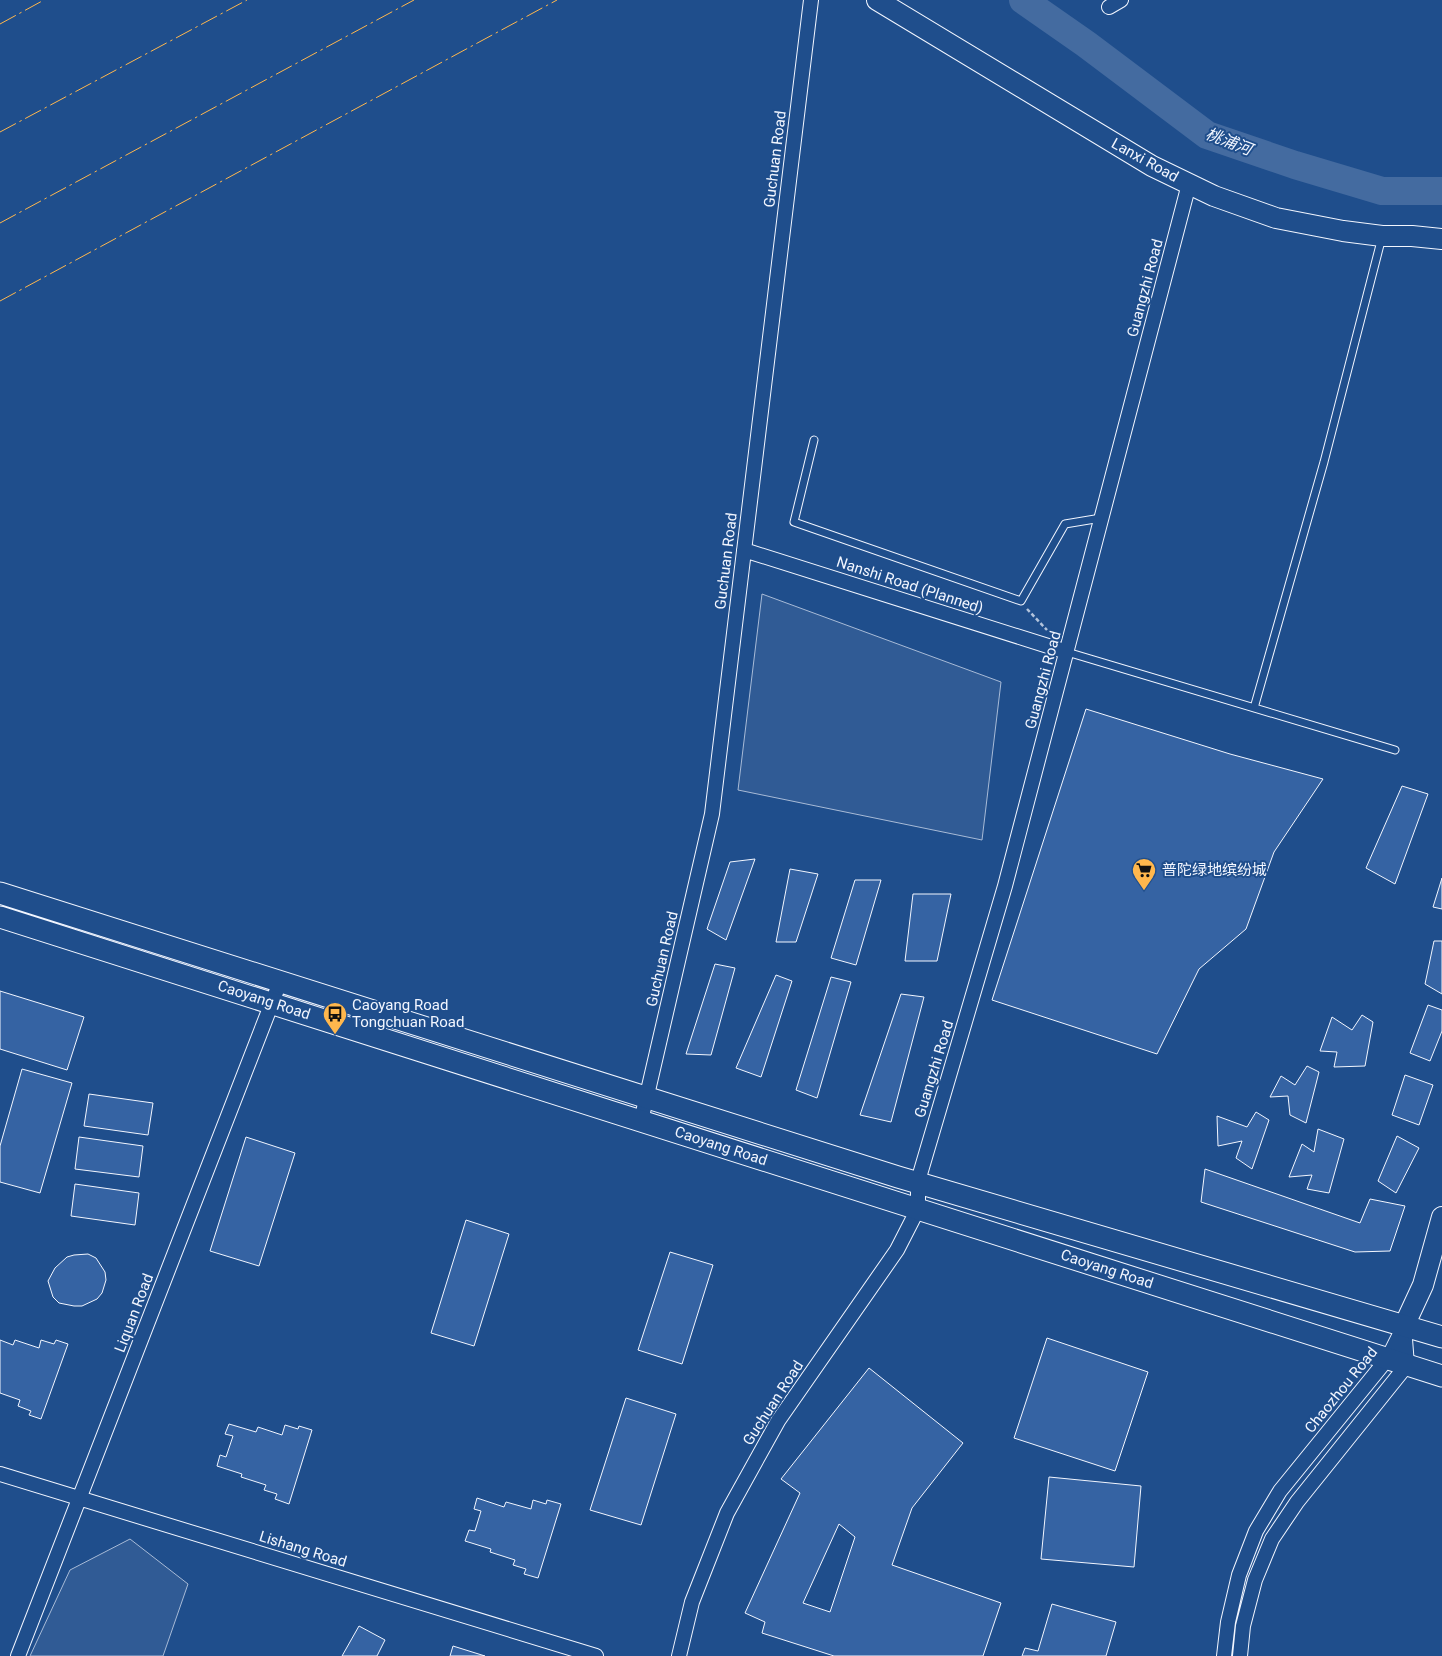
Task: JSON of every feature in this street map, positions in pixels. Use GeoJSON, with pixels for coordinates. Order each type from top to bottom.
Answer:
{"type":"FeatureCollection","features":[{"type":"Feature","properties":{"kind":"main road","name":"Caoyang Road"},"geometry":{"type":"LineString","coordinates":[[0,893],[898,1177],[918,1181],[1442,1337]]}},
{"type":"Feature","properties":{"kind":"main road","name":"Caoyang Road"},"geometry":{"type":"LineString","coordinates":[[0,916],[1442,1376]]}},
{"type":"Feature","properties":{"kind":"street","name":"Guchuan Road"},"geometry":{"type":"LineString","coordinates":[[641,1121],[712,814],[811,0]]}},
{"type":"Feature","properties":{"kind":"street","name":"Lanxi Road"},"geometry":{"type":"LineString","coordinates":[[877,0],[1152,166],[1214,196],[1276,218],[1344,231],[1382,236],[1442,239]]}},
{"type":"Feature","properties":{"kind":"street","name":"Guangzhi Road"},"geometry":{"type":"LineString","coordinates":[[918,1181],[1006,886],[1189,184]]}},
{"type":"Feature","properties":{"kind":"street","name":"Nanshi Road (Planned)"},"geometry":{"type":"LineString","coordinates":[[744,550],[1067,652]]}},
{"type":"Feature","properties":{"kind":"street","name":"Liquan Road"},"geometry":{"type":"LineString","coordinates":[[18,1656],[280,982]]}},
{"type":"Feature","properties":{"kind":"street","name":"Guchuan Road"},"geometry":{"type":"LineString","coordinates":[[679,1656],[692,1602],[727,1513],[778,1421],[897,1250],[918,1209],[918,1181]]}},
{"type":"Feature","properties":{"kind":"street"},"geometry":{"type":"LineString","coordinates":[[1398,1362],[1404,1326],[1423,1285],[1442,1217]]}},
{"type":"Feature","properties":{"kind":"street","name":"Chaozhou Road"},"geometry":{"type":"LineString","coordinates":[[1240,1656],[1243,1626],[1255,1580],[1272,1539],[1398,1362],[1404,1326]]}},
{"type":"Feature","properties":{"kind":"street","name":"Chaozhou Road"},"geometry":{"type":"LineString","coordinates":[[1224,1656],[1228,1622],[1238,1575],[1256,1531],[1280,1491],[1398,1362]]}},
{"type":"Feature","properties":{"kind":"street","name":"Lishang Road"},"geometry":{"type":"LineString","coordinates":[[0,1474],[596,1656]]}},
{"type":"Feature","properties":{"kind":"lane"},"geometry":{"type":"LineString","coordinates":[[1254,708],[1324,462],[1382,236]]}},
{"type":"Feature","properties":{"kind":"lane"},"geometry":{"type":"LineString","coordinates":[[814,440],[794,522],[1021,601],[1065,524],[1102,518]]}},
{"type":"Feature","properties":{"kind":"lane"},"geometry":{"type":"LineString","coordinates":[[1067,652],[1395,750]]}},
{"type":"Feature","properties":{"kind":"path"},"geometry":{"type":"LineString","coordinates":[[1021,601],[1047,630]]}},
{"type":"Feature","properties":{"kind":"shaded area"},"geometry":{"type":"Polygon","coordinates":[[[762,594],[1001,682],[982,840],[738,790],[762,594]]]}},
{"type":"Feature","properties":{"kind":"shaded area"},"geometry":{"type":"Polygon","coordinates":[[[130,1539],[188,1584],[163,1656],[30,1656],[70,1570],[130,1539]]]}},
{"type":"Feature","properties":{"kind":"building","name":"普陀绿地缤纷城"},"geometry":{"type":"Polygon","coordinates":[[[1086,709],[1230,754],[1323,779],[1274,852],[1246,929],[1199,969],[1157,1054],[992,1000],[1086,709]]]}},
{"type":"Feature","properties":{"kind":"building"},"geometry":{"type":"Polygon","coordinates":[[[1402,786],[1428,794],[1395,884],[1366,868],[1402,786]]]}},
{"type":"Feature","properties":{"kind":"building"},"geometry":{"type":"Polygon","coordinates":[[[755,859],[726,940],[707,929],[730,862],[755,859]]]}},
{"type":"Feature","properties":{"kind":"building"},"geometry":{"type":"Polygon","coordinates":[[[790,869],[818,874],[796,942],[776,942],[790,869]]]}},
{"type":"Feature","properties":{"kind":"building"},"geometry":{"type":"Polygon","coordinates":[[[1442,878],[1442,909],[1433,907],[1442,878]]]}},
{"type":"Feature","properties":{"kind":"building"},"geometry":{"type":"Polygon","coordinates":[[[855,880],[881,880],[856,965],[831,958],[855,880]]]}},
{"type":"Feature","properties":{"kind":"building"},"geometry":{"type":"Polygon","coordinates":[[[913,894],[951,894],[937,961],[905,961],[913,894]]]}},
{"type":"Feature","properties":{"kind":"building"},"geometry":{"type":"Polygon","coordinates":[[[1434,941],[1442,941],[1442,994],[1425,984],[1434,941]]]}},
{"type":"Feature","properties":{"kind":"building"},"geometry":{"type":"Polygon","coordinates":[[[715,964],[735,968],[711,1055],[686,1054],[715,964]]]}},
{"type":"Feature","properties":{"kind":"building"},"geometry":{"type":"Polygon","coordinates":[[[776,975],[792,981],[761,1077],[736,1068],[776,975]]]}},
{"type":"Feature","properties":{"kind":"building"},"geometry":{"type":"Polygon","coordinates":[[[831,977],[851,982],[817,1098],[796,1090],[831,977]]]}},
{"type":"Feature","properties":{"kind":"building"},"geometry":{"type":"Polygon","coordinates":[[[0,991],[84,1017],[67,1070],[0,1049],[0,991]]]}},
{"type":"Feature","properties":{"kind":"building"},"geometry":{"type":"Polygon","coordinates":[[[901,994],[924,997],[891,1122],[860,1115],[901,994]]]}},
{"type":"Feature","properties":{"kind":"building"},"geometry":{"type":"Polygon","coordinates":[[[1428,1005],[1442,1010],[1442,1031],[1430,1061],[1410,1053],[1428,1005]]]}},
{"type":"Feature","properties":{"kind":"building"},"geometry":{"type":"Polygon","coordinates":[[[1362,1015],[1373,1022],[1365,1066],[1334,1067],[1337,1052],[1320,1051],[1332,1017],[1352,1030],[1362,1015]]]}},
{"type":"Feature","properties":{"kind":"building"},"geometry":{"type":"Polygon","coordinates":[[[1307,1066],[1319,1072],[1306,1123],[1290,1115],[1288,1096],[1270,1097],[1281,1076],[1295,1085],[1307,1066]]]}},
{"type":"Feature","properties":{"kind":"building"},"geometry":{"type":"Polygon","coordinates":[[[22,1069],[72,1083],[40,1193],[0,1182],[0,1146],[22,1069]]]}},
{"type":"Feature","properties":{"kind":"building"},"geometry":{"type":"Polygon","coordinates":[[[1405,1075],[1433,1085],[1419,1125],[1392,1115],[1405,1075]]]}},
{"type":"Feature","properties":{"kind":"building"},"geometry":{"type":"Polygon","coordinates":[[[89,1094],[153,1103],[148,1135],[84,1126],[89,1094]]]}},
{"type":"Feature","properties":{"kind":"building"},"geometry":{"type":"Polygon","coordinates":[[[1256,1112],[1269,1120],[1252,1169],[1236,1158],[1242,1141],[1218,1146],[1217,1116],[1247,1127],[1256,1112]]]}},
{"type":"Feature","properties":{"kind":"building"},"geometry":{"type":"Polygon","coordinates":[[[1318,1129],[1344,1139],[1329,1193],[1307,1189],[1312,1175],[1289,1177],[1302,1144],[1314,1152],[1318,1129]]]}},
{"type":"Feature","properties":{"kind":"building"},"geometry":{"type":"Polygon","coordinates":[[[1397,1136],[1419,1148],[1396,1193],[1378,1181],[1397,1136]]]}},
{"type":"Feature","properties":{"kind":"building"},"geometry":{"type":"Polygon","coordinates":[[[79,1137],[143,1146],[139,1177],[75,1169],[79,1137]]]}},
{"type":"Feature","properties":{"kind":"building"},"geometry":{"type":"Polygon","coordinates":[[[246,1137],[295,1153],[259,1266],[210,1251],[246,1137]]]}},
{"type":"Feature","properties":{"kind":"building"},"geometry":{"type":"Polygon","coordinates":[[[1205,1169],[1360,1223],[1370,1199],[1405,1206],[1390,1251],[1355,1252],[1201,1202],[1205,1169]]]}},
{"type":"Feature","properties":{"kind":"building"},"geometry":{"type":"Polygon","coordinates":[[[75,1184],[139,1193],[135,1225],[71,1216],[75,1184]]]}},
{"type":"Feature","properties":{"kind":"building"},"geometry":{"type":"Polygon","coordinates":[[[466,1220],[509,1234],[474,1346],[431,1333],[466,1220]]]}},
{"type":"Feature","properties":{"kind":"building"},"geometry":{"type":"Polygon","coordinates":[[[670,1252],[713,1265],[682,1364],[638,1350],[670,1252]]]}},
{"type":"Feature","properties":{"kind":"building"},"geometry":{"type":"Polygon","coordinates":[[[88,1254],[96,1258],[105,1272],[106,1280],[102,1293],[97,1299],[82,1306],[59,1303],[53,1297],[48,1281],[55,1268],[67,1257],[88,1254]]]}},
{"type":"Feature","properties":{"kind":"building"},"geometry":{"type":"Polygon","coordinates":[[[1047,1338],[1148,1372],[1115,1471],[1014,1438],[1047,1338]]]}},
{"type":"Feature","properties":{"kind":"building"},"geometry":{"type":"Polygon","coordinates":[[[0,1340],[13,1345],[15,1340],[39,1348],[41,1340],[54,1344],[56,1340],[68,1344],[41,1419],[29,1415],[31,1411],[18,1406],[20,1400],[0,1393],[0,1340]]]}},
{"type":"Feature","properties":{"kind":"building"},"geometry":{"type":"Polygon","coordinates":[[[869,1368],[963,1443],[912,1508],[892,1565],[1001,1603],[983,1656],[834,1656],[762,1633],[765,1622],[745,1613],[800,1493],[781,1479],[869,1368]],[[839,1524],[803,1603],[830,1612],[855,1537],[839,1524]]]}},
{"type":"Feature","properties":{"kind":"building"},"geometry":{"type":"Polygon","coordinates":[[[626,1398],[676,1414],[641,1525],[590,1510],[626,1398]]]}},
{"type":"Feature","properties":{"kind":"building"},"geometry":{"type":"Polygon","coordinates":[[[229,1424],[256,1432],[258,1427],[282,1435],[285,1425],[298,1429],[299,1426],[312,1430],[289,1504],[275,1499],[277,1494],[264,1490],[266,1485],[241,1477],[242,1474],[217,1466],[220,1455],[226,1457],[233,1436],[225,1434],[229,1424]]]}},
{"type":"Feature","properties":{"kind":"building"},"geometry":{"type":"Polygon","coordinates":[[[1049,1477],[1141,1486],[1134,1567],[1041,1559],[1049,1477]]]}},
{"type":"Feature","properties":{"kind":"building"},"geometry":{"type":"Polygon","coordinates":[[[477,1498],[504,1507],[506,1502],[531,1509],[533,1500],[546,1504],[547,1500],[561,1504],[538,1578],[524,1574],[526,1569],[513,1565],[515,1560],[490,1552],[491,1549],[465,1541],[469,1530],[475,1531],[481,1511],[474,1509],[477,1498]]]}},
{"type":"Feature","properties":{"kind":"building"},"geometry":{"type":"Polygon","coordinates":[[[1052,1604],[1116,1622],[1106,1656],[1022,1656],[1025,1648],[1038,1651],[1052,1604]]]}},
{"type":"Feature","properties":{"kind":"building"},"geometry":{"type":"Polygon","coordinates":[[[359,1626],[385,1640],[377,1656],[342,1656],[359,1626]]]}},
{"type":"Feature","properties":{"kind":"building"},"geometry":{"type":"Polygon","coordinates":[[[453,1646],[485,1656],[450,1656],[453,1646]]]}},
{"type":"Feature","properties":{"kind":"waterway","name":"桃浦河"},"geometry":{"type":"LineString","coordinates":[[1023,0],[1086,44],[1207,135],[1295,165],[1382,191],[1442,191]]}},
{"type":"Feature","properties":{"kind":"power"},"geometry":{"type":"LineString","coordinates":[[0,24],[44,0]]}},
{"type":"Feature","properties":{"kind":"power"},"geometry":{"type":"LineString","coordinates":[[0,132],[247,0]]}},
{"type":"Feature","properties":{"kind":"power"},"geometry":{"type":"LineString","coordinates":[[0,223],[414,0]]}},
{"type":"Feature","properties":{"kind":"power"},"geometry":{"type":"LineString","coordinates":[[0,301],[557,0]]}},
{"type":"Feature","properties":{"kind":"place","name":"普陀绿地缤纷城"},"geometry":{"type":"Point","coordinates":[1144,891]}},
{"type":"Feature","properties":{"kind":"place","name":"Caoyang Road Tongchuan Road"},"geometry":{"type":"Point","coordinates":[335,1035]}}]}
